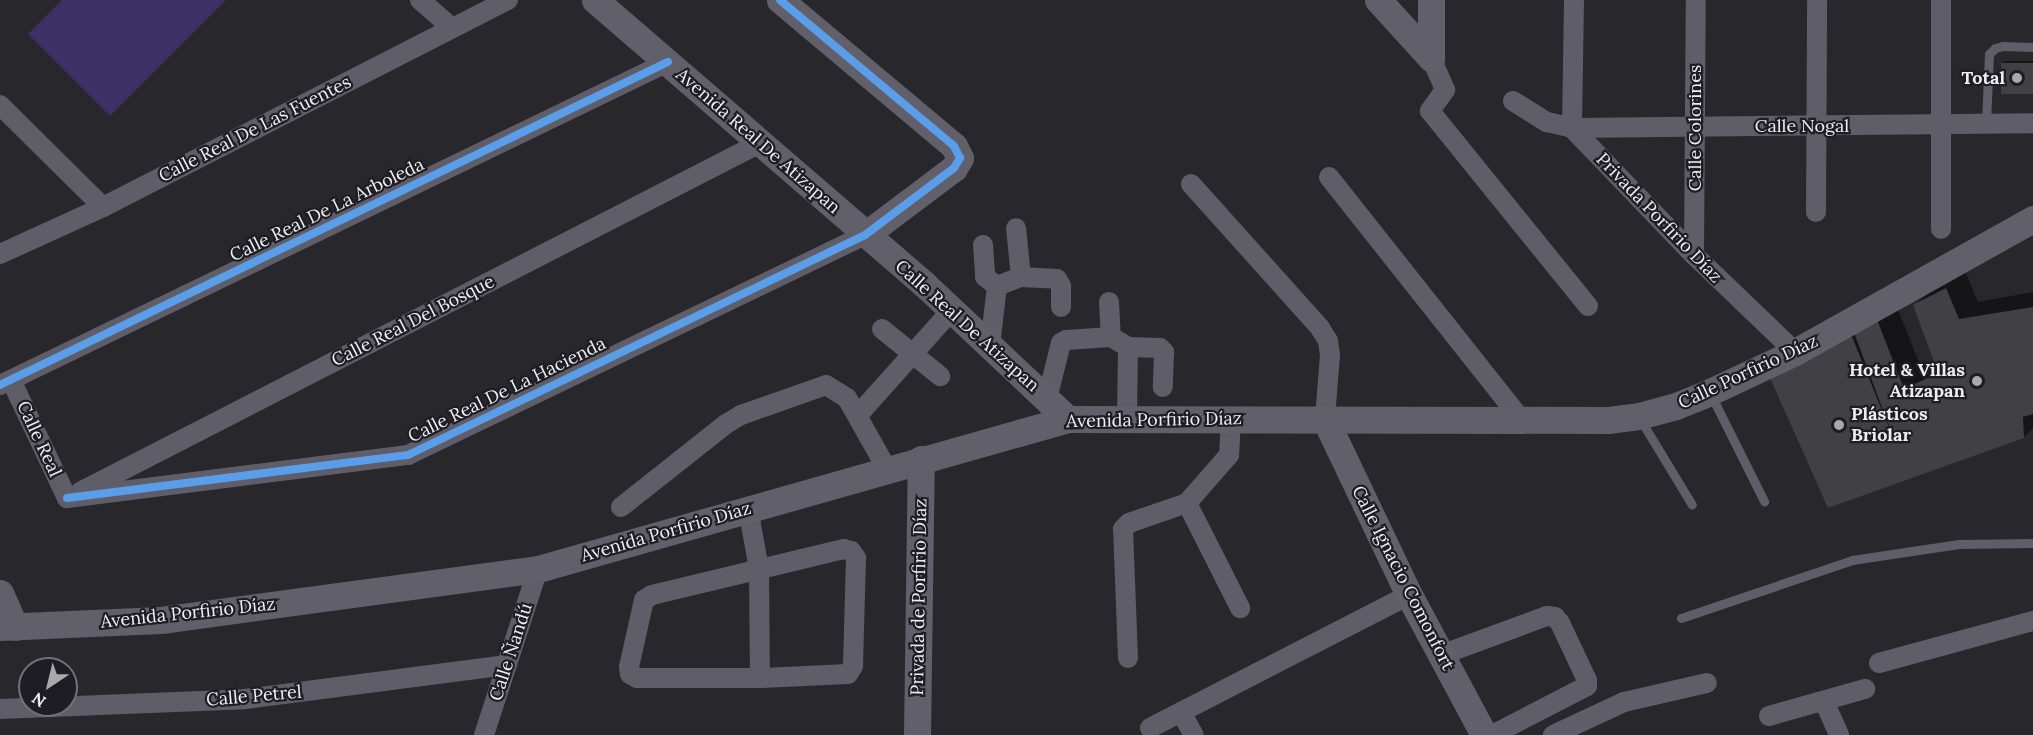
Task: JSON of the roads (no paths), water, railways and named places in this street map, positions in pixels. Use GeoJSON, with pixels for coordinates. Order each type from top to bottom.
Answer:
{"type":"FeatureCollection","features":[{"type":"Feature","properties":{"kind":"main road","name":"Avenida Real De Atizapan"},"geometry":{"type":"LineString","coordinates":[[595,0],[865,235]]}},
{"type":"Feature","properties":{"kind":"main road"},"geometry":{"type":"LineString","coordinates":[[780,0],[954,146],[960,158],[954,168],[865,235]]}},
{"type":"Feature","properties":{"kind":"main road"},"geometry":{"type":"LineString","coordinates":[[1378,0],[1400,27],[1431,58]]}},
{"type":"Feature","properties":{"kind":"main road"},"geometry":{"type":"LineString","coordinates":[[1400,0],[1400,27]]}},
{"type":"Feature","properties":{"kind":"main road"},"geometry":{"type":"LineString","coordinates":[[1431,0],[1431,58]]}},
{"type":"Feature","properties":{"kind":"main road","name":"Calle Porfirio Díaz"},"geometry":{"type":"LineString","coordinates":[[1325,419],[1608,420],[1639,416],[1676,406],[1795,352],[2033,219]]}},
{"type":"Feature","properties":{"kind":"main road","name":"Calle Real De Atizapan"},"geometry":{"type":"LineString","coordinates":[[865,235],[952,310],[1068,419]]}},
{"type":"Feature","properties":{"kind":"main road","name":"Avenida Porfirio Díaz"},"geometry":{"type":"LineString","coordinates":[[8,627],[161,620],[538,569],[1068,419],[1325,419]]}},
{"type":"Feature","properties":{"kind":"main road","name":"Calle Ignacio Comonfort"},"geometry":{"type":"LineString","coordinates":[[1325,419],[1409,595],[1484,735]]}},
{"type":"Feature","properties":{"kind":"main road","name":"Privada de Porfirio Díaz"},"geometry":{"type":"LineString","coordinates":[[917,735],[921,459]]}},
{"type":"Feature","properties":{"kind":"main road"},"geometry":{"type":"LineString","coordinates":[[0,593],[8,627]]}},
{"type":"Feature","properties":{"kind":"street"},"geometry":{"type":"LineString","coordinates":[[420,0],[451,27]]}},
{"type":"Feature","properties":{"kind":"street","name":"Calle Real De Las Fuentes"},"geometry":{"type":"LineString","coordinates":[[0,254],[103,207],[451,27],[508,0]]}},
{"type":"Feature","properties":{"kind":"street"},"geometry":{"type":"LineString","coordinates":[[1572,128],[1574,0]]}},
{"type":"Feature","properties":{"kind":"street","name":"Calle Colorines"},"geometry":{"type":"LineString","coordinates":[[1694,255],[1696,0]]}},
{"type":"Feature","properties":{"kind":"street"},"geometry":{"type":"LineString","coordinates":[[1816,213],[1817,0]]}},
{"type":"Feature","properties":{"kind":"street"},"geometry":{"type":"LineString","coordinates":[[1941,0],[1941,229]]}},
{"type":"Feature","properties":{"kind":"street"},"geometry":{"type":"LineString","coordinates":[[1431,58],[1445,90],[1430,111],[1588,306]]}},
{"type":"Feature","properties":{"kind":"street","name":"Calle Real De La Arboleda"},"geometry":{"type":"LineString","coordinates":[[6,382],[668,62]]}},
{"type":"Feature","properties":{"kind":"street","name":"Privada Porfirio Díaz"},"geometry":{"type":"LineString","coordinates":[[1513,100],[1547,122],[1572,128],[1694,255],[1795,352]]}},
{"type":"Feature","properties":{"kind":"street"},"geometry":{"type":"LineString","coordinates":[[0,105],[103,207]]}},
{"type":"Feature","properties":{"kind":"street","name":"Calle Nogal"},"geometry":{"type":"LineString","coordinates":[[1572,128],[2033,123]]}},
{"type":"Feature","properties":{"kind":"street","name":"Calle Real Del Bosque"},"geometry":{"type":"LineString","coordinates":[[67,498],[760,143]]}},
{"type":"Feature","properties":{"kind":"street"},"geometry":{"type":"LineString","coordinates":[[1329,177],[1521,419]]}},
{"type":"Feature","properties":{"kind":"street"},"geometry":{"type":"LineString","coordinates":[[1191,184],[1320,328],[1328,341],[1330,355],[1325,419]]}},
{"type":"Feature","properties":{"kind":"street"},"geometry":{"type":"LineString","coordinates":[[1016,228],[1021,277]]}},
{"type":"Feature","properties":{"kind":"street","name":"Calle Real De La Hacienda"},"geometry":{"type":"LineString","coordinates":[[67,498],[408,454],[865,235]]}},
{"type":"Feature","properties":{"kind":"street"},"geometry":{"type":"LineString","coordinates":[[983,245],[985,277],[997,286]]}},
{"type":"Feature","properties":{"kind":"street"},"geometry":{"type":"LineString","coordinates":[[997,286],[1021,277],[1057,279],[1061,286],[1061,308]]}},
{"type":"Feature","properties":{"kind":"street"},"geometry":{"type":"LineString","coordinates":[[990,346],[997,286]]}},
{"type":"Feature","properties":{"kind":"street"},"geometry":{"type":"LineString","coordinates":[[1109,302],[1120,342],[1127,419]]}},
{"type":"Feature","properties":{"kind":"street"},"geometry":{"type":"LineString","coordinates":[[858,415],[952,310]]}},
{"type":"Feature","properties":{"kind":"street"},"geometry":{"type":"LineString","coordinates":[[882,329],[940,376]]}},
{"type":"Feature","properties":{"kind":"street"},"geometry":{"type":"LineString","coordinates":[[1047,399],[1060,343],[1066,340],[1120,342],[1160,348],[1164,352],[1163,387]]}},
{"type":"Feature","properties":{"kind":"street","name":"Calle Real"},"geometry":{"type":"LineString","coordinates":[[6,382],[67,498]]}},
{"type":"Feature","properties":{"kind":"street"},"geometry":{"type":"LineString","coordinates":[[621,507],[741,415],[826,385],[847,398],[887,469]]}},
{"type":"Feature","properties":{"kind":"street"},"geometry":{"type":"LineString","coordinates":[[1128,658],[1123,530],[1129,524],[1187,503],[1229,455],[1231,419]]}},
{"type":"Feature","properties":{"kind":"street"},"geometry":{"type":"LineString","coordinates":[[1187,503],[1240,608]]}},
{"type":"Feature","properties":{"kind":"street"},"geometry":{"type":"LineString","coordinates":[[748,508],[759,569],[760,678]]}},
{"type":"Feature","properties":{"kind":"street"},"geometry":{"type":"LineString","coordinates":[[844,549],[851,551],[856,558],[853,666],[848,674],[760,678],[637,678],[630,674],[629,667],[644,600],[652,595],[759,569],[844,549]]}},
{"type":"Feature","properties":{"kind":"street","name":"Calle Ñandú"},"geometry":{"type":"LineString","coordinates":[[484,735],[538,569]]}},
{"type":"Feature","properties":{"kind":"street"},"geometry":{"type":"LineString","coordinates":[[1150,728],[1409,595]]}},
{"type":"Feature","properties":{"kind":"street"},"geometry":{"type":"LineString","coordinates":[[1441,655],[1546,615],[1554,617],[1560,623],[1587,680],[1587,687],[1492,735]]}},
{"type":"Feature","properties":{"kind":"street"},"geometry":{"type":"LineString","coordinates":[[1879,663],[2033,621]]}},
{"type":"Feature","properties":{"kind":"street","name":"Calle Petrel"},"geometry":{"type":"LineString","coordinates":[[0,709],[245,699],[507,665]]}},
{"type":"Feature","properties":{"kind":"street"},"geometry":{"type":"LineString","coordinates":[[1553,735],[1624,702],[1707,683]]}},
{"type":"Feature","properties":{"kind":"street"},"geometry":{"type":"LineString","coordinates":[[1769,716],[1866,688]]}},
{"type":"Feature","properties":{"kind":"street"},"geometry":{"type":"LineString","coordinates":[[1824,701],[1839,735]]}},
{"type":"Feature","properties":{"kind":"street"},"geometry":{"type":"LineString","coordinates":[[1181,712],[1194,735]]}},
{"type":"Feature","properties":{"kind":"lane"},"geometry":{"type":"LineString","coordinates":[[1986,123],[1989,54],[1995,48],[2003,46],[2033,47]]}},
{"type":"Feature","properties":{"kind":"lane"},"geometry":{"type":"LineString","coordinates":[[1710,392],[1764,501]]}},
{"type":"Feature","properties":{"kind":"lane"},"geometry":{"type":"LineString","coordinates":[[1639,416],[1692,505]]}},
{"type":"Feature","properties":{"kind":"lane"},"geometry":{"type":"LineString","coordinates":[[1681,618],[1852,560],[1959,544],[2033,543]]}},
{"type":"Feature","properties":{"kind":"place","name":"Total"},"geometry":{"type":"Point","coordinates":[2017,78]}},
{"type":"Feature","properties":{"kind":"place","name":"Hotel & Villas Atizapan"},"geometry":{"type":"Point","coordinates":[1977,381]}},
{"type":"Feature","properties":{"kind":"place","name":"Plásticos Briolar"},"geometry":{"type":"Point","coordinates":[1839,425]}}]}
